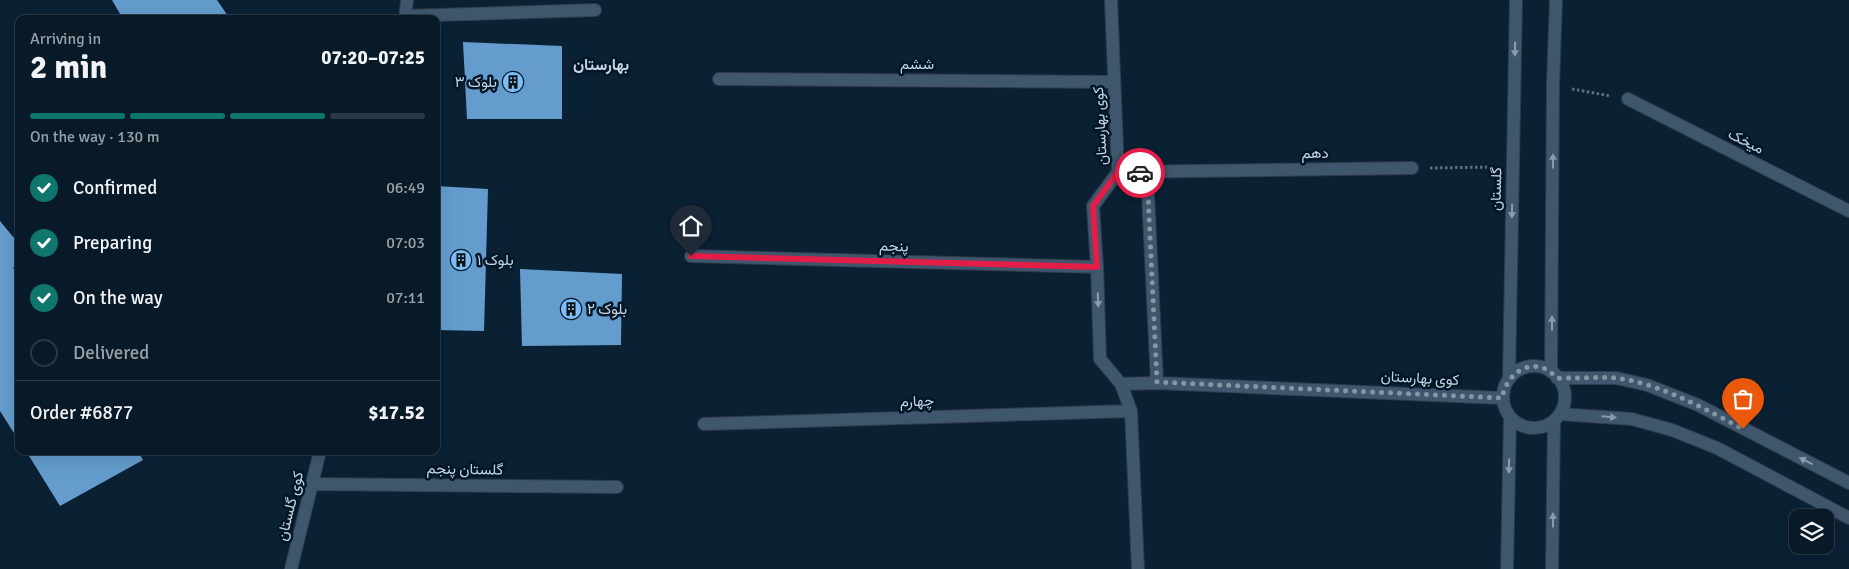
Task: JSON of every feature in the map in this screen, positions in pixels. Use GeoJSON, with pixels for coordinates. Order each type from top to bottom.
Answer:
{"type":"FeatureCollection","features":[{"type":"Feature","properties":{"kind":"street"},"geometry":{"type":"LineString","coordinates":[[405,15],[406,0]]}},
{"type":"Feature","properties":{"kind":"street","name":"کوی بهارستان"},"geometry":{"type":"LineString","coordinates":[[1111,0],[1118,172],[1093,206],[1100,359],[1121,384],[1131,411],[1138,569]]}},
{"type":"Feature","properties":{"kind":"street","name":"گلستان"},"geometry":{"type":"LineString","coordinates":[[1509,378],[1516,0]]}},
{"type":"Feature","properties":{"kind":"street"},"geometry":{"type":"LineString","coordinates":[[1552,569],[1557,417],[1565,397],[1563,388],[1554,375],[1553,85],[1556,0]]}},
{"type":"Feature","properties":{"kind":"street"},"geometry":{"type":"LineString","coordinates":[[440,16],[595,10]]}},
{"type":"Feature","properties":{"kind":"street","name":"ششم"},"geometry":{"type":"LineString","coordinates":[[719,79],[1114,82]]}},
{"type":"Feature","properties":{"kind":"street","name":"میخک"},"geometry":{"type":"LineString","coordinates":[[1628,99],[1849,211]]}},
{"type":"Feature","properties":{"kind":"street","name":"دهم"},"geometry":{"type":"LineString","coordinates":[[1118,172],[1412,168]]}},
{"type":"Feature","properties":{"kind":"street"},"geometry":{"type":"LineString","coordinates":[[1147,173],[1157,382]]}},
{"type":"Feature","properties":{"kind":"street","name":"پنجم"},"geometry":{"type":"LineString","coordinates":[[691,256],[1097,267]]}},
{"type":"Feature","properties":{"kind":"street"},"geometry":{"type":"LineString","coordinates":[[1849,483],[1698,405],[1647,385],[1616,378],[1554,375],[1535,366],[1516,372],[1509,378],[1504,388],[1502,398],[1510,417],[1526,427],[1546,426],[1557,417],[1632,419],[1672,430],[1717,448],[1755,470],[1849,518]]}},
{"type":"Feature","properties":{"kind":"street","name":"کوی بهارستان"},"geometry":{"type":"LineString","coordinates":[[1121,384],[1157,382],[1502,398]]}},
{"type":"Feature","properties":{"kind":"street","name":"چهارم"},"geometry":{"type":"LineString","coordinates":[[704,424],[1131,411]]}},
{"type":"Feature","properties":{"kind":"street"},"geometry":{"type":"LineString","coordinates":[[1507,569],[1510,417]]}},
{"type":"Feature","properties":{"kind":"street","name":"کوی گلستان"},"geometry":{"type":"LineString","coordinates":[[291,569],[319,455]]}},
{"type":"Feature","properties":{"kind":"street","name":"گلستان پنجم"},"geometry":{"type":"LineString","coordinates":[[312,484],[617,488]]}},
{"type":"Feature","properties":{"kind":"path"},"geometry":{"type":"LineString","coordinates":[[1553,85],[1628,99]]}},
{"type":"Feature","properties":{"kind":"path"},"geometry":{"type":"LineString","coordinates":[[1412,168],[1513,166]]}},
{"type":"Feature","properties":{"kind":"building"},"geometry":{"type":"Polygon","coordinates":[[[112,0],[217,0],[227,15],[121,15],[112,0]]]}},
{"type":"Feature","properties":{"kind":"building","name":"بلوک ۳"},"geometry":{"type":"Polygon","coordinates":[[[463,42],[562,46],[562,119],[467,119],[463,42]]]}},
{"type":"Feature","properties":{"kind":"building","name":"بلوک ۱"},"geometry":{"type":"Polygon","coordinates":[[[440,186],[488,189],[484,331],[440,330],[440,186]]]}},
{"type":"Feature","properties":{"kind":"building"},"geometry":{"type":"Polygon","coordinates":[[[0,221],[15,239],[15,266],[13,268],[15,270],[15,435],[0,411],[0,221]]]}},
{"type":"Feature","properties":{"kind":"building","name":"بلوک ۲"},"geometry":{"type":"Polygon","coordinates":[[[520,269],[622,274],[621,345],[522,346],[520,269]]]}},
{"type":"Feature","properties":{"kind":"building"},"geometry":{"type":"Polygon","coordinates":[[[28,455],[140,455],[143,460],[60,506],[28,455]]]}},
{"type":"Feature","properties":{"kind":"way so far"},"geometry":{"type":"LineString","coordinates":[[1140,173],[1147,173],[1157,382],[1502,398],[1509,378],[1516,372],[1535,366],[1545,369],[1557,378],[1616,378],[1647,385],[1698,405],[1743,429]]}},
{"type":"Feature","properties":{"kind":"place","name":"بلوک ۳"},"geometry":{"type":"Point","coordinates":[513,82]}},
{"type":"Feature","properties":{"kind":"place","name":"بلوک ۱"},"geometry":{"type":"Point","coordinates":[461,260]}},
{"type":"Feature","properties":{"kind":"place","name":"بلوک ۲"},"geometry":{"type":"Point","coordinates":[571,309]}},
{"type":"Feature","properties":{"kind":"district","name":"بهارستان"},"geometry":{"type":"Point","coordinates":[601,64]}},
{"type":"Feature","properties":{"kind":"route"},"geometry":{"type":"LineString","coordinates":[[691,256],[1097,267],[1093,206],[1118,172],[1140,173]]}}]}
